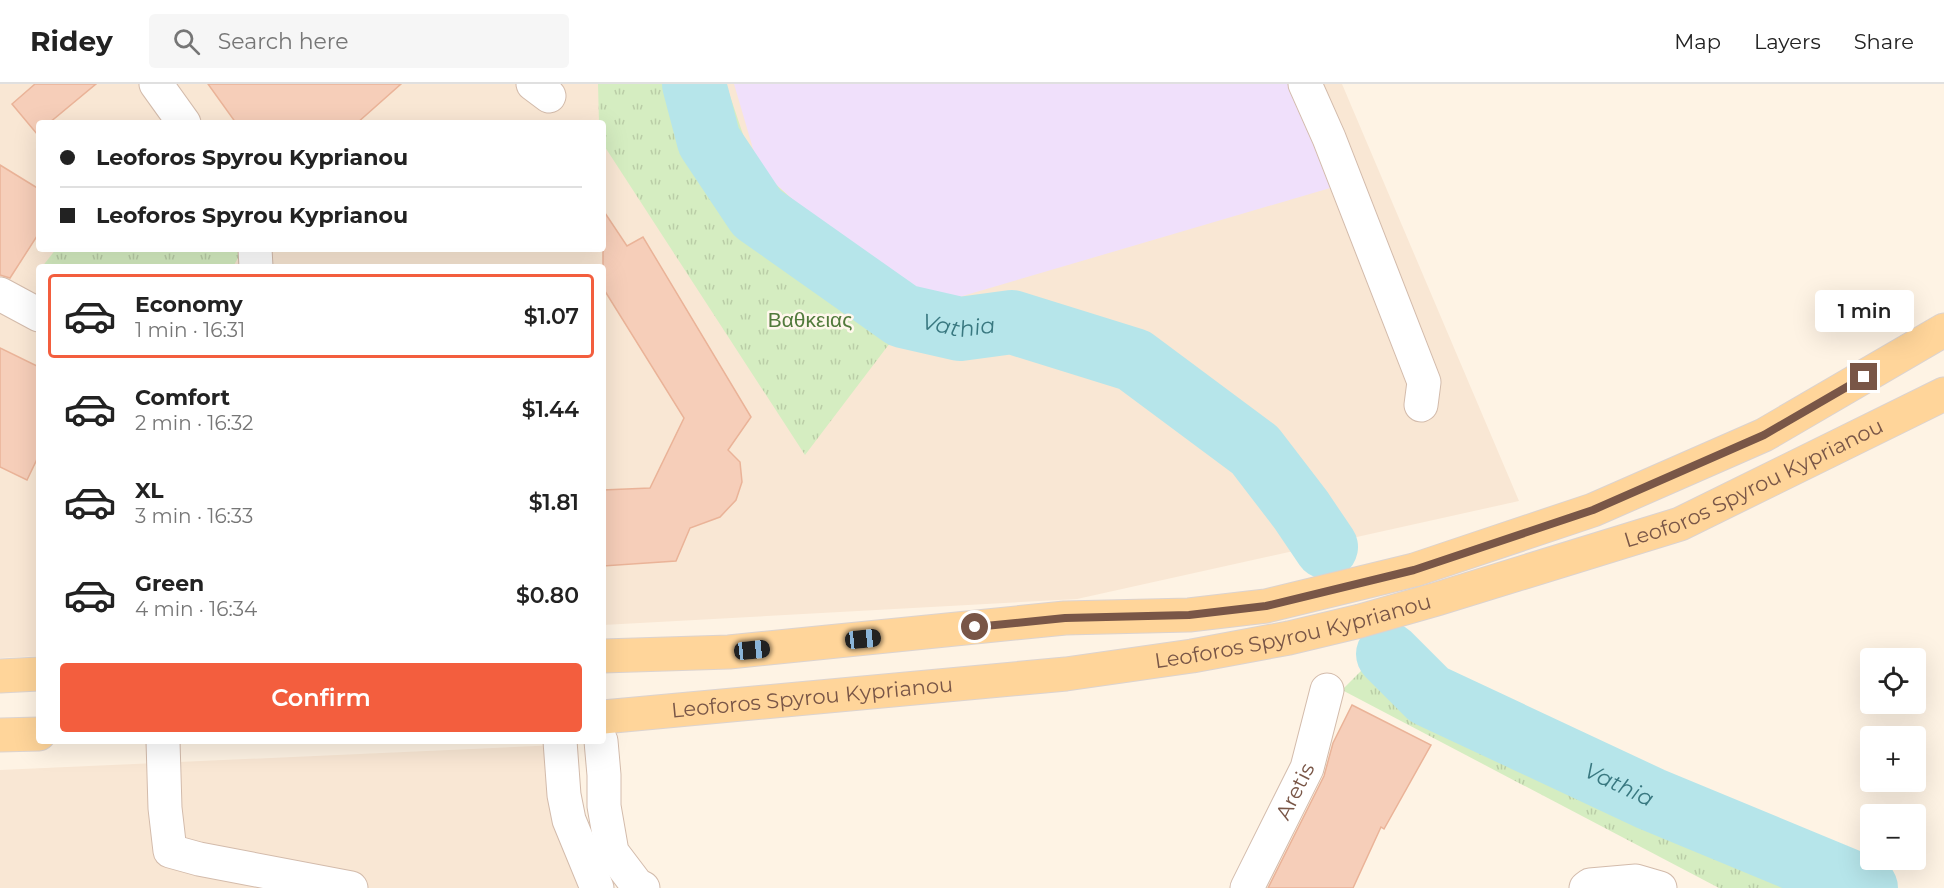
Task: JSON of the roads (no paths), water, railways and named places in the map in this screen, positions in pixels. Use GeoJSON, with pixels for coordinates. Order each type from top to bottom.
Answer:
{"type":"FeatureCollection","features":[{"type":"Feature","properties":{"kind":"main road","name":"Leoforos Spyrou Kyprianou"},"geometry":{"type":"LineString","coordinates":[[606,656],[729,652],[1065,618],[1189,615],[1266,606],[1414,570],[1593,510],[1764,435],[1944,330]]}},
{"type":"Feature","properties":{"kind":"main road","name":"Leoforos Spyrou Kyprianou"},"geometry":{"type":"LineString","coordinates":[[606,717],[1066,674],[1192,656],[1289,638],[1360,621],[1680,524],[1944,394]]}},
{"type":"Feature","properties":{"kind":"main road"},"geometry":{"type":"LineString","coordinates":[[0,676],[36,674]]}},
{"type":"Feature","properties":{"kind":"main road"},"geometry":{"type":"LineString","coordinates":[[0,735],[36,734]]}},
{"type":"Feature","properties":{"kind":"street"},"geometry":{"type":"LineString","coordinates":[[156,84],[182,120]]}},
{"type":"Feature","properties":{"kind":"street"},"geometry":{"type":"LineString","coordinates":[[1305,84],[1329,138],[1424,382],[1421,405]]}},
{"type":"Feature","properties":{"kind":"street"},"geometry":{"type":"LineString","coordinates":[[0,294],[36,313]]}},
{"type":"Feature","properties":{"kind":"street","name":"Aretis"},"geometry":{"type":"LineString","coordinates":[[1247,888],[1307,768],[1327,690]]}},
{"type":"Feature","properties":{"kind":"street"},"geometry":{"type":"LineString","coordinates":[[163,744],[165,808],[171,851],[199,859],[351,888]]}},
{"type":"Feature","properties":{"kind":"street"},"geometry":{"type":"LineString","coordinates":[[560,744],[564,795],[569,820],[597,888]]}},
{"type":"Feature","properties":{"kind":"street"},"geometry":{"type":"LineString","coordinates":[[601,744],[604,806],[612,852],[637,885],[643,888]]}},
{"type":"Feature","properties":{"kind":"street"},"geometry":{"type":"LineString","coordinates":[[1586,888],[1590,885],[1636,881],[1660,888]]}},
{"type":"Feature","properties":{"kind":"waterway","name":"Vathia"},"geometry":{"type":"LineString","coordinates":[[694,84],[709,141],[757,213],[903,316],[960,329],[1012,322],[1134,360],[1255,450],[1326,547]]}},
{"type":"Feature","properties":{"kind":"waterway","name":"Vathia"},"geometry":{"type":"LineString","coordinates":[[1388,654],[1429,695],[1651,799],[1866,888]]}},
{"type":"Feature","properties":{"kind":"park label","name":"Βαθκειας"},"geometry":{"type":"Point","coordinates":[810,320]}}]}
